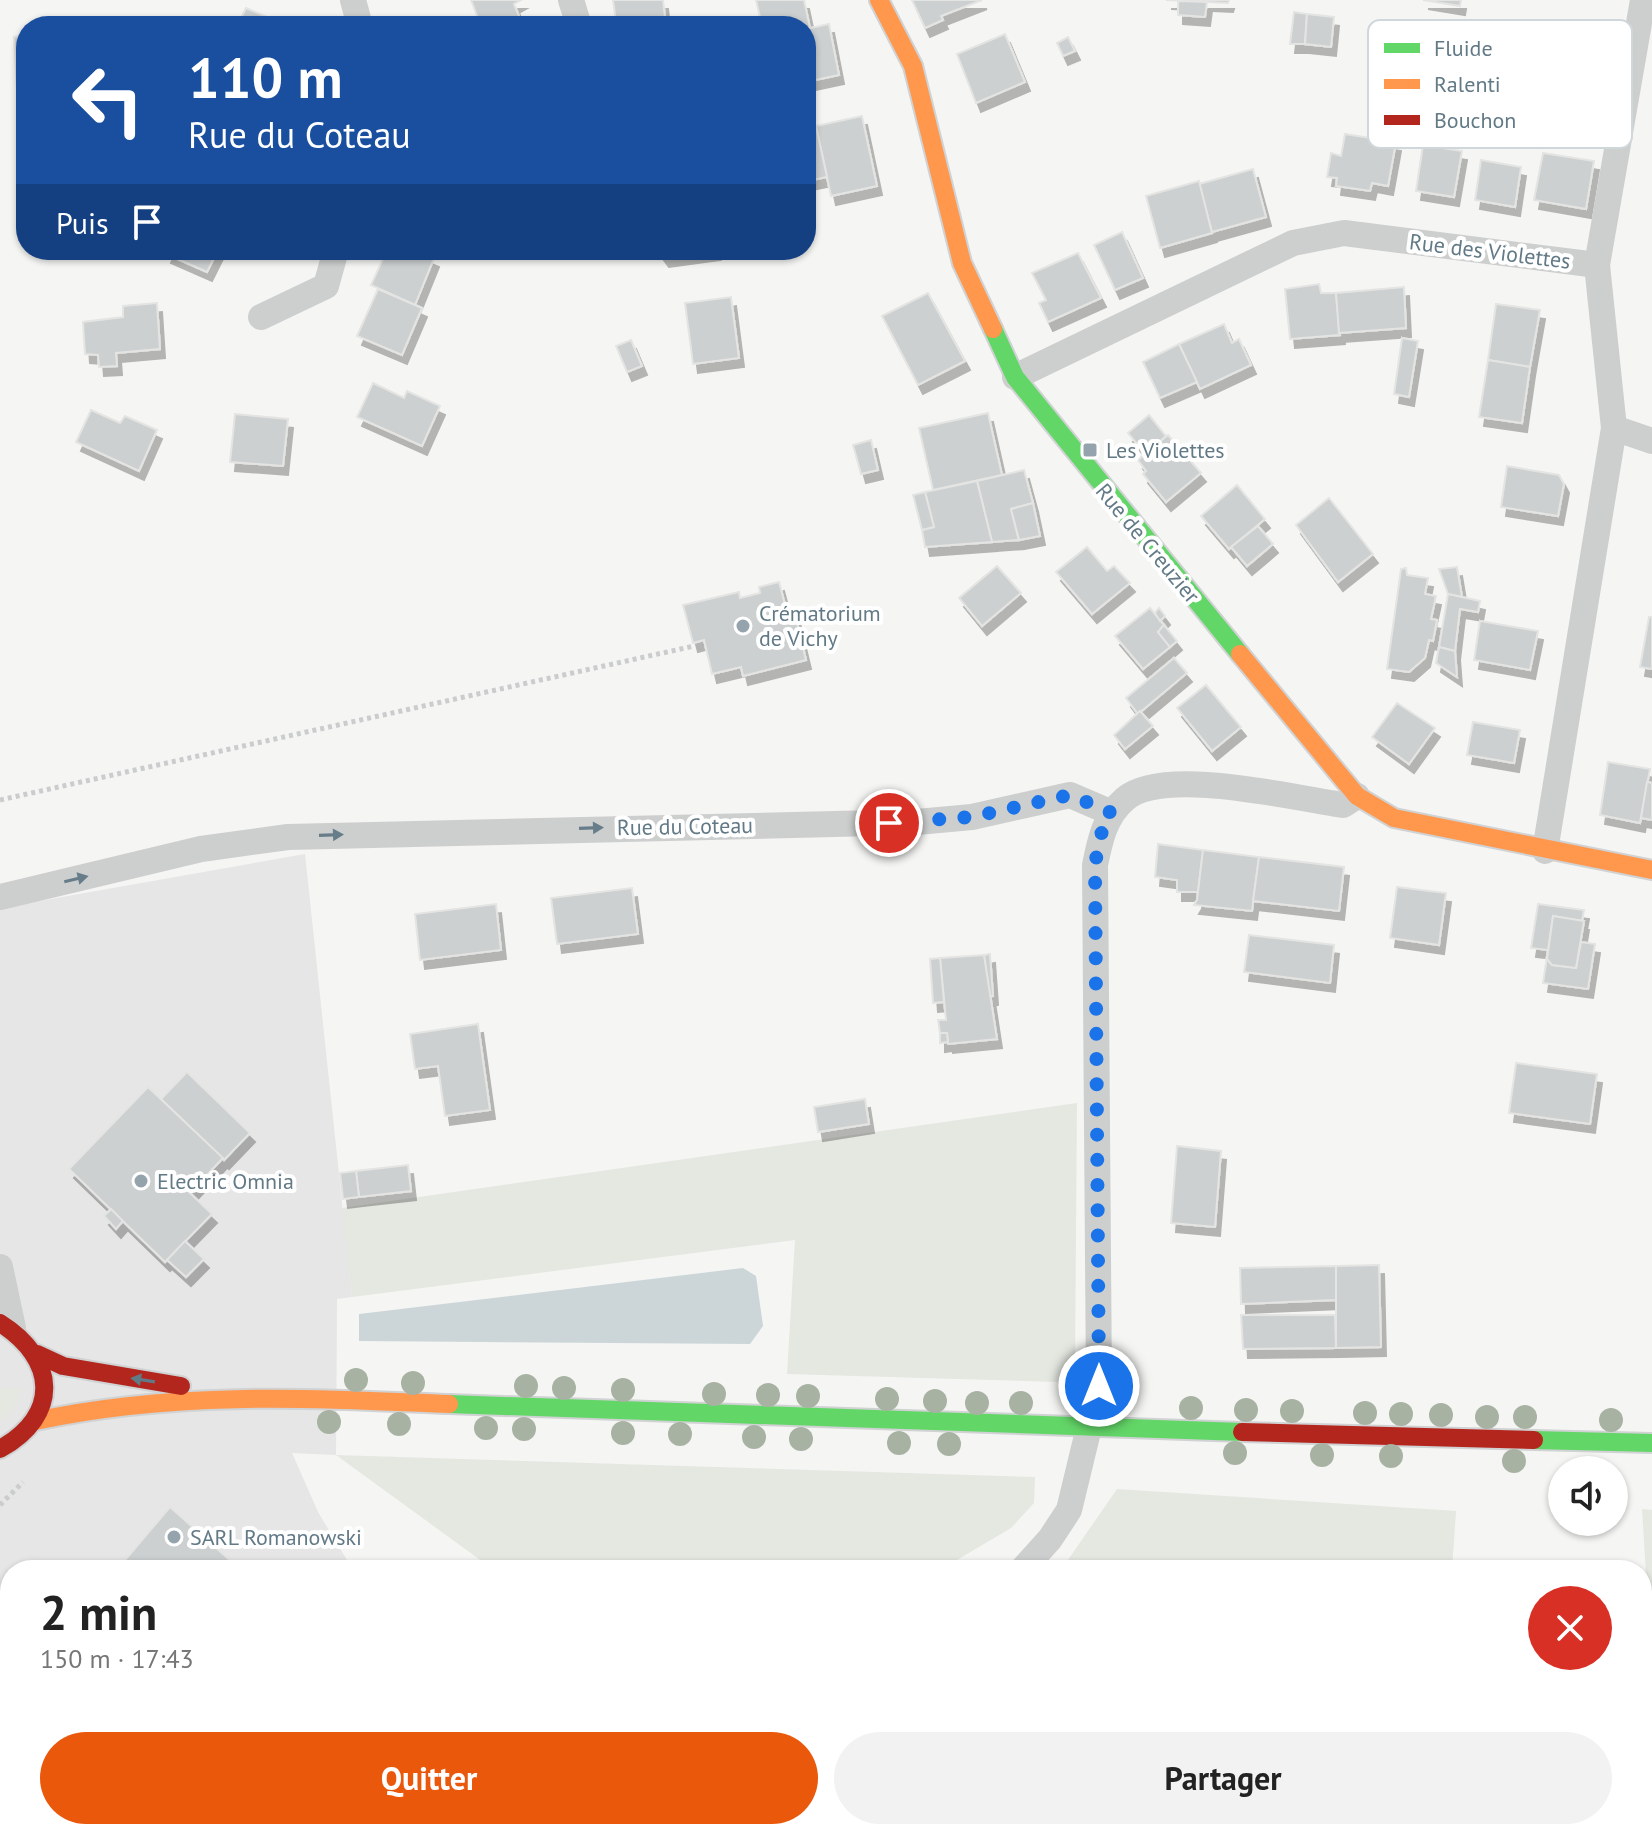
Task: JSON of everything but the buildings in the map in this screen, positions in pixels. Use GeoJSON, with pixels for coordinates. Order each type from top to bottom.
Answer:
{"type":"FeatureCollection","features":[{"type":"Feature","properties":{"kind":"street","name":"Rue de Creuzier"},"geometry":{"type":"LineString","coordinates":[[879,0],[913,66],[962,263],[1015,377],[1357,796],[1394,818],[1545,851],[1643,868]]}},
{"type":"Feature","properties":{"kind":"street"},"geometry":{"type":"LineString","coordinates":[[1632,63],[1643,0]]}},
{"type":"Feature","properties":{"kind":"street"},"geometry":{"type":"LineString","coordinates":[[1597,265],[1617,148]]}},
{"type":"Feature","properties":{"kind":"street","name":"Rue des Violettes"},"geometry":{"type":"LineString","coordinates":[[1015,377],[1293,243],[1344,233],[1597,265],[1614,428],[1545,851]]}},
{"type":"Feature","properties":{"kind":"street"},"geometry":{"type":"LineString","coordinates":[[261,317],[326,286],[333,260]]}},
{"type":"Feature","properties":{"kind":"street"},"geometry":{"type":"LineString","coordinates":[[1614,428],[1652,441]]}},
{"type":"Feature","properties":{"kind":"street"},"geometry":{"type":"LineString","coordinates":[[1031,1560],[1050,1539],[1069,1510],[1099,1386],[1095,865],[1100,836],[1112,813],[1126,798],[1162,784],[1190,783],[1343,805],[1357,796]]}},
{"type":"Feature","properties":{"kind":"street","name":"Rue du Coteau"},"geometry":{"type":"LineString","coordinates":[[0,897],[201,849],[288,837],[917,822],[972,817],[1070,795],[1112,813]]}},
{"type":"Feature","properties":{"kind":"street"},"geometry":{"type":"LineString","coordinates":[[0,1267],[6,1326],[37,1354],[63,1366],[95,1373],[256,1396],[1090,1428],[1652,1443]]}},
{"type":"Feature","properties":{"kind":"street"},"geometry":{"type":"LineString","coordinates":[[35,1421],[45,1388],[37,1354]]}},
{"type":"Feature","properties":{"kind":"street"},"geometry":{"type":"LineString","coordinates":[[3,1450],[35,1421],[94,1408],[256,1396]]}},
{"type":"Feature","properties":{"kind":"path"},"geometry":{"type":"LineString","coordinates":[[0,800],[694,646]]}},
{"type":"Feature","properties":{"kind":"shaded area"},"geometry":{"type":"Polygon","coordinates":[[[305,854],[352,1297],[337,1299],[336,1455],[292,1453],[318,1512],[347,1560],[0,1560],[0,908],[305,854]]]}},
{"type":"Feature","properties":{"kind":"shaded area"},"geometry":{"type":"Polygon","coordinates":[[[1077,1103],[1075,1362],[1057,1382],[787,1374],[795,1240],[352,1297],[342,1208],[1077,1103]]]}},
{"type":"Feature","properties":{"kind":"shaded area"},"geometry":{"type":"Polygon","coordinates":[[[743,1268],[756,1276],[763,1326],[750,1344],[359,1341],[359,1314],[743,1268]]]}},
{"type":"Feature","properties":{"kind":"shaded area"},"geometry":{"type":"Polygon","coordinates":[[[0,1388],[22,1389],[12,1411],[0,1420],[0,1388]]]}},
{"type":"Feature","properties":{"kind":"shaded area"},"geometry":{"type":"Polygon","coordinates":[[[336,1455],[1035,1477],[1034,1503],[1011,1528],[957,1560],[480,1560],[336,1455]]]}},
{"type":"Feature","properties":{"kind":"shaded area"},"geometry":{"type":"Polygon","coordinates":[[[1117,1489],[1456,1511],[1453,1560],[1068,1560],[1117,1489]]]}},
{"type":"Feature","properties":{"kind":"shaded area"},"geometry":{"type":"Polygon","coordinates":[[[1642,1509],[1652,1510],[1652,1560],[1645,1560],[1642,1509]]]}},
{"type":"Feature","properties":{"kind":"traffic: fast"},"geometry":{"type":"LineString","coordinates":[[993,329],[1015,377],[1240,654]]}},
{"type":"Feature","properties":{"kind":"traffic: fast"},"geometry":{"type":"LineString","coordinates":[[449,1404],[1242,1432]]}},
{"type":"Feature","properties":{"kind":"traffic: fast"},"geometry":{"type":"LineString","coordinates":[[1534,1440],[1652,1443]]}},
{"type":"Feature","properties":{"kind":"traffic: slow"},"geometry":{"type":"LineString","coordinates":[[879,0],[913,66],[962,263],[993,329]]}},
{"type":"Feature","properties":{"kind":"traffic: slow"},"geometry":{"type":"LineString","coordinates":[[1240,654],[1357,796],[1394,818],[1652,870]]}},
{"type":"Feature","properties":{"kind":"traffic: slow"},"geometry":{"type":"LineString","coordinates":[[35,1421],[87,1411],[190,1401],[293,1399],[449,1404]]}},
{"type":"Feature","properties":{"kind":"traffic: jam"},"geometry":{"type":"LineString","coordinates":[[0,1323],[19,1337],[33,1353],[44,1387],[42,1404],[34,1420],[0,1449]]}},
{"type":"Feature","properties":{"kind":"traffic: jam"},"geometry":{"type":"LineString","coordinates":[[37,1354],[63,1366],[181,1386]]}},
{"type":"Feature","properties":{"kind":"traffic: jam"},"geometry":{"type":"LineString","coordinates":[[1242,1432],[1534,1440]]}},
{"type":"Feature","properties":{"kind":"place","name":"Les Violettes"},"geometry":{"type":"Point","coordinates":[1090,450]}},
{"type":"Feature","properties":{"kind":"place","name":"Crématorium de Vichy"},"geometry":{"type":"Point","coordinates":[743,626]}},
{"type":"Feature","properties":{"kind":"place","name":"Electric Omnia"},"geometry":{"type":"Point","coordinates":[141,1181]}},
{"type":"Feature","properties":{"kind":"place","name":"SARL Romanowski"},"geometry":{"type":"Point","coordinates":[174,1537]}},
{"type":"Feature","properties":{"kind":"route"},"geometry":{"type":"LineString","coordinates":[[889,823],[972,817],[1070,795],[1112,813],[1100,836],[1095,865],[1099,1386]]}}]}
